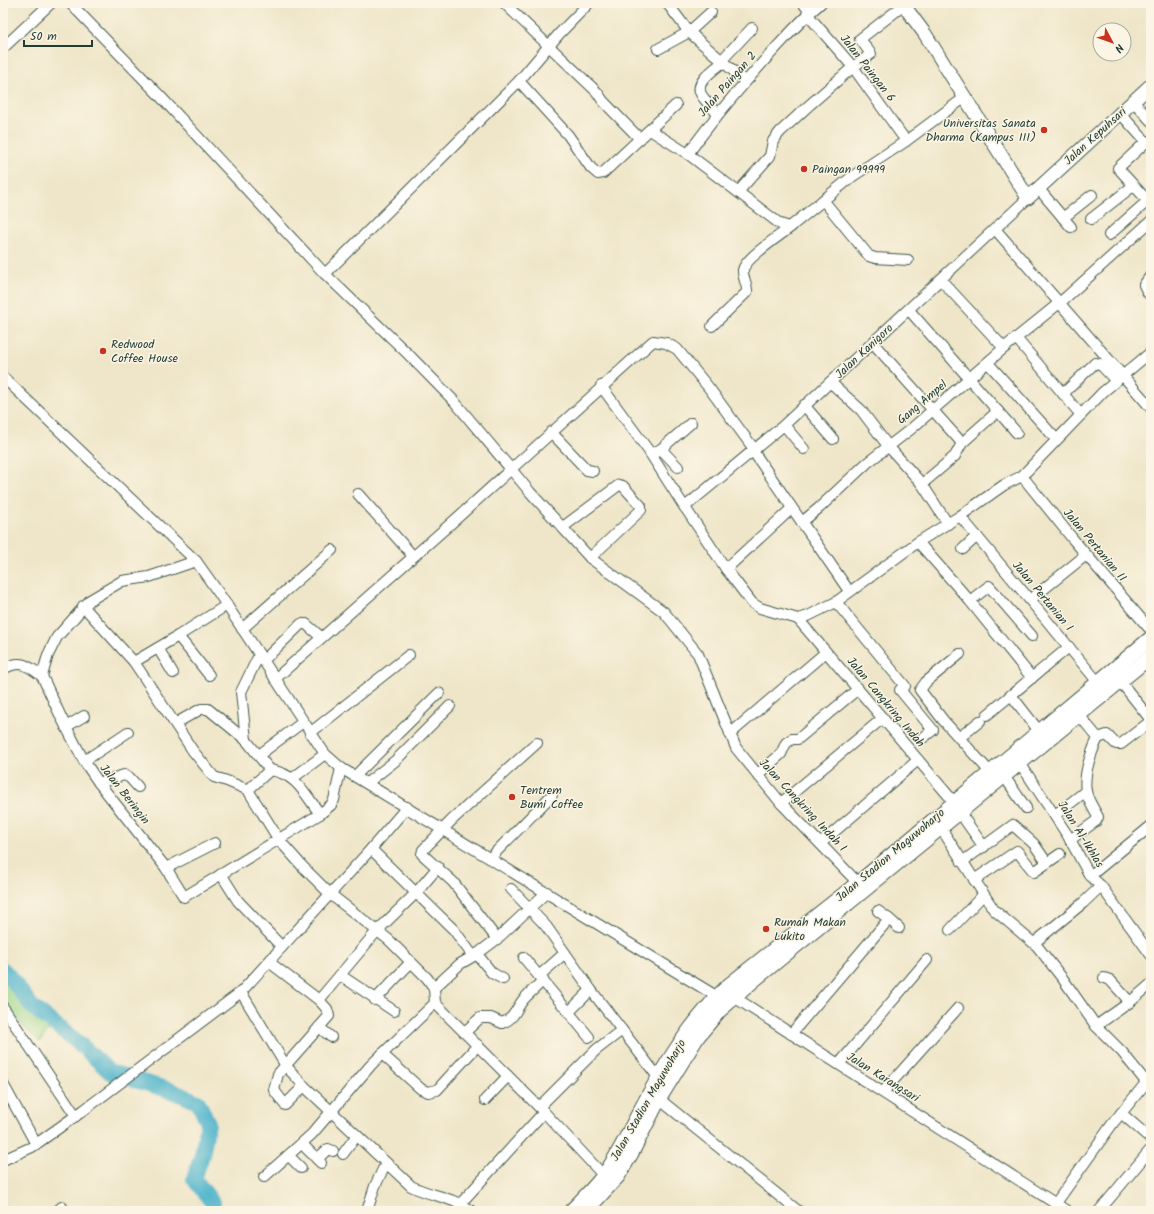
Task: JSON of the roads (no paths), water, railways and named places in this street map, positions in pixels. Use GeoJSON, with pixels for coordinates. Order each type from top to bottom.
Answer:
{"type":"FeatureCollection","features":[{"type":"Feature","properties":{"kind":"main road","name":"Jalan Stadion Maguwoharjo"},"geometry":{"type":"LineString","coordinates":[[1116,676],[1151,638]]}},
{"type":"Feature","properties":{"kind":"main road","name":"Jalan Stadion Maguwoharjo"},"geometry":{"type":"LineString","coordinates":[[957,808],[990,772],[1039,732],[1116,676],[1151,656]]}},
{"type":"Feature","properties":{"kind":"main road","name":"Jalan Stadion Maguwoharjo"},"geometry":{"type":"LineString","coordinates":[[586,1211],[618,1176],[694,1033],[716,996],[761,966],[957,808],[1004,776],[1079,715],[1102,687]]}},
{"type":"Feature","properties":{"kind":"main road","name":"Jalan Stadion Maguwoharjo"},"geometry":{"type":"LineString","coordinates":[[571,1211],[604,1176],[658,1077],[694,1033],[734,997],[761,966],[858,883],[938,824]]}},
{"type":"Feature","properties":{"kind":"street"},"geometry":{"type":"LineString","coordinates":[[3,48],[51,3]]}},
{"type":"Feature","properties":{"kind":"street","name":"Jalan Cangkring Indah I"},"geometry":{"type":"LineString","coordinates":[[70,3],[160,96],[325,274],[408,354],[454,401],[510,468],[590,558],[664,612],[698,654],[736,748],[757,776],[781,803],[858,883]]}},
{"type":"Feature","properties":{"kind":"street"},"geometry":{"type":"LineString","coordinates":[[504,3],[548,47],[597,92],[603,101],[640,139]]}},
{"type":"Feature","properties":{"kind":"street"},"geometry":{"type":"LineString","coordinates":[[325,274],[519,81],[588,3]]}},
{"type":"Feature","properties":{"kind":"street"},"geometry":{"type":"LineString","coordinates":[[667,3],[689,32],[745,82]]}},
{"type":"Feature","properties":{"kind":"street","name":"Jalan Paingan 6"},"geometry":{"type":"LineString","coordinates":[[803,3],[809,13],[853,67],[906,141]]}},
{"type":"Feature","properties":{"kind":"street","name":"Jalan Paingan 2"},"geometry":{"type":"LineString","coordinates":[[688,154],[717,113],[809,13],[821,3]]}},
{"type":"Feature","properties":{"kind":"street"},"geometry":{"type":"LineString","coordinates":[[738,192],[770,156],[773,141],[780,132],[853,67],[872,54],[860,39],[903,4],[925,34],[1028,198]]}},
{"type":"Feature","properties":{"kind":"street"},"geometry":{"type":"LineString","coordinates":[[658,49],[689,32],[711,12]]}},
{"type":"Feature","properties":{"kind":"street"},"geometry":{"type":"LineString","coordinates":[[717,113],[701,95],[700,88],[703,81],[752,28]]}},
{"type":"Feature","properties":{"kind":"street"},"geometry":{"type":"LineString","coordinates":[[519,81],[568,135],[591,168],[598,174],[603,172],[676,105]]}},
{"type":"Feature","properties":{"kind":"street","name":"Jalan Kepuhsari"},"geometry":{"type":"LineString","coordinates":[[1038,188],[1151,85]]}},
{"type":"Feature","properties":{"kind":"street"},"geometry":{"type":"LineString","coordinates":[[712,326],[747,292],[743,270],[747,263],[764,247],[793,226],[823,200],[881,156],[906,141],[964,98]]}},
{"type":"Feature","properties":{"kind":"street"},"geometry":{"type":"LineString","coordinates":[[1133,101],[1151,121]]}},
{"type":"Feature","properties":{"kind":"street"},"geometry":{"type":"LineString","coordinates":[[1109,235],[1149,199],[1133,186],[1118,168],[1146,142],[1120,113]]}},
{"type":"Feature","properties":{"kind":"street"},"geometry":{"type":"LineString","coordinates":[[650,130],[688,154],[780,224],[793,226]]}},
{"type":"Feature","properties":{"kind":"street"},"geometry":{"type":"LineString","coordinates":[[1091,219],[1133,186]]}},
{"type":"Feature","properties":{"kind":"street"},"geometry":{"type":"LineString","coordinates":[[1038,188],[1070,227]]}},
{"type":"Feature","properties":{"kind":"street","name":"Jalan Kanigoro"},"geometry":{"type":"LineString","coordinates":[[686,509],[784,425],[1038,188]]}},
{"type":"Feature","properties":{"kind":"street"},"geometry":{"type":"LineString","coordinates":[[1063,218],[1092,195]]}},
{"type":"Feature","properties":{"kind":"street"},"geometry":{"type":"LineString","coordinates":[[823,200],[869,256],[875,258],[908,260]]}},
{"type":"Feature","properties":{"kind":"street","name":"Gang Ampel"},"geometry":{"type":"LineString","coordinates":[[802,522],[888,446],[970,379],[1004,348],[1150,225]]}},
{"type":"Feature","properties":{"kind":"street"},"geometry":{"type":"LineString","coordinates":[[994,229],[1058,303],[1119,378]]}},
{"type":"Feature","properties":{"kind":"street"},"geometry":{"type":"LineString","coordinates":[[1151,275],[1144,285],[1151,296]]}},
{"type":"Feature","properties":{"kind":"street"},"geometry":{"type":"LineString","coordinates":[[941,280],[1004,348]]}},
{"type":"Feature","properties":{"kind":"street"},"geometry":{"type":"LineString","coordinates":[[909,310],[1017,433]]}},
{"type":"Feature","properties":{"kind":"street"},"geometry":{"type":"LineString","coordinates":[[1016,338],[1081,415]]}},
{"type":"Feature","properties":{"kind":"street"},"geometry":{"type":"LineString","coordinates":[[275,679],[649,343],[656,340],[677,349],[700,376],[753,450],[849,591]]}},
{"type":"Feature","properties":{"kind":"street"},"geometry":{"type":"LineString","coordinates":[[873,343],[962,442]]}},
{"type":"Feature","properties":{"kind":"street"},"geometry":{"type":"LineString","coordinates":[[601,386],[650,453],[726,569],[756,606],[798,619],[808,616],[836,602],[849,591],[918,542],[948,524],[1004,485],[1022,476],[1056,439],[1119,378],[1151,352]]}},
{"type":"Feature","properties":{"kind":"street"},"geometry":{"type":"LineString","coordinates":[[988,363],[1056,439]]}},
{"type":"Feature","properties":{"kind":"street"},"geometry":{"type":"LineString","coordinates":[[1063,394],[1095,363],[1100,364],[1119,378],[1151,408]]}},
{"type":"Feature","properties":{"kind":"street"},"geometry":{"type":"LineString","coordinates":[[3,377],[196,562],[227,605],[310,733],[325,754],[341,768],[716,996]]}},
{"type":"Feature","properties":{"kind":"street"},"geometry":{"type":"LineString","coordinates":[[830,382],[861,410],[888,446],[922,484],[948,524]]}},
{"type":"Feature","properties":{"kind":"street"},"geometry":{"type":"LineString","coordinates":[[804,405],[833,440]]}},
{"type":"Feature","properties":{"kind":"street"},"geometry":{"type":"LineString","coordinates":[[922,484],[955,456],[962,442],[998,411]]}},
{"type":"Feature","properties":{"kind":"street"},"geometry":{"type":"LineString","coordinates":[[650,453],[653,454],[661,449],[691,423]]}},
{"type":"Feature","properties":{"kind":"street"},"geometry":{"type":"LineString","coordinates":[[784,425],[804,449]]}},
{"type":"Feature","properties":{"kind":"street"},"geometry":{"type":"LineString","coordinates":[[551,432],[587,470],[594,471]]}},
{"type":"Feature","properties":{"kind":"street"},"geometry":{"type":"LineString","coordinates":[[661,449],[678,467]]}},
{"type":"Feature","properties":{"kind":"street","name":"Jalan Pertanian II"},"geometry":{"type":"LineString","coordinates":[[1022,476],[1086,555],[1148,627],[1151,628]]}},
{"type":"Feature","properties":{"kind":"street"},"geometry":{"type":"LineString","coordinates":[[563,528],[619,485],[623,486],[641,506],[641,510],[590,558]]}},
{"type":"Feature","properties":{"kind":"street"},"geometry":{"type":"LineString","coordinates":[[358,494],[413,556]]}},
{"type":"Feature","properties":{"kind":"street"},"geometry":{"type":"LineString","coordinates":[[726,569],[792,509]]}},
{"type":"Feature","properties":{"kind":"street","name":"Jalan Pertanian I"},"geometry":{"type":"LineString","coordinates":[[960,516],[1102,687]]}},
{"type":"Feature","properties":{"kind":"street"},"geometry":{"type":"LineString","coordinates":[[963,549],[977,536]]}},
{"type":"Feature","properties":{"kind":"street"},"geometry":{"type":"LineString","coordinates":[[918,542],[970,601],[1032,678]]}},
{"type":"Feature","properties":{"kind":"street"},"geometry":{"type":"LineString","coordinates":[[242,629],[332,550]]}},
{"type":"Feature","properties":{"kind":"street"},"geometry":{"type":"LineString","coordinates":[[1030,600],[1086,555]]}},
{"type":"Feature","properties":{"kind":"street"},"geometry":{"type":"LineString","coordinates":[[3,669],[14,664],[24,663],[42,676],[48,654],[57,637],[83,606],[90,600],[122,581],[149,577],[196,562]]}},
{"type":"Feature","properties":{"kind":"street"},"geometry":{"type":"LineString","coordinates":[[970,601],[989,586],[1032,636]]}},
{"type":"Feature","properties":{"kind":"street"},"geometry":{"type":"LineString","coordinates":[[836,602],[905,686],[900,690],[933,730]]}},
{"type":"Feature","properties":{"kind":"street"},"geometry":{"type":"LineString","coordinates":[[134,662],[227,605]]}},
{"type":"Feature","properties":{"kind":"street"},"geometry":{"type":"LineString","coordinates":[[83,606],[134,662],[176,723],[193,751],[214,777],[248,790],[279,840],[303,867],[330,894],[377,931],[427,978],[434,988],[435,1003],[478,1045],[604,1176]]}},
{"type":"Feature","properties":{"kind":"street","name":"Jalan Cangkring Indah"},"geometry":{"type":"LineString","coordinates":[[798,619],[918,760],[957,808],[984,847]]}},
{"type":"Feature","properties":{"kind":"street"},"geometry":{"type":"LineString","coordinates":[[246,740],[241,692],[261,658],[301,624],[306,624],[321,637]]}},
{"type":"Feature","properties":{"kind":"street"},"geometry":{"type":"LineString","coordinates":[[178,636],[209,675]]}},
{"type":"Feature","properties":{"kind":"street"},"geometry":{"type":"LineString","coordinates":[[959,738],[1069,647]]}},
{"type":"Feature","properties":{"kind":"street"},"geometry":{"type":"LineString","coordinates":[[158,648],[174,673]]}},
{"type":"Feature","properties":{"kind":"street"},"geometry":{"type":"LineString","coordinates":[[730,734],[826,652]]}},
{"type":"Feature","properties":{"kind":"street"},"geometry":{"type":"LineString","coordinates":[[960,654],[926,682],[920,690],[943,720],[990,772]]}},
{"type":"Feature","properties":{"kind":"street"},"geometry":{"type":"LineString","coordinates":[[310,733],[409,655]]}},
{"type":"Feature","properties":{"kind":"street","name":"Jalan Beringin"},"geometry":{"type":"LineString","coordinates":[[42,676],[84,761],[99,783],[166,868],[184,897],[279,840],[320,814],[331,805],[334,800],[341,768]]}},
{"type":"Feature","properties":{"kind":"street"},"geometry":{"type":"LineString","coordinates":[[1070,840],[1096,821],[1098,817],[1086,791],[1086,778],[1091,751],[1098,738],[1107,735],[1116,744],[1121,744],[1151,720],[1116,676]]}},
{"type":"Feature","properties":{"kind":"street"},"geometry":{"type":"LineString","coordinates":[[757,776],[781,754],[789,740],[798,739],[858,689]]}},
{"type":"Feature","properties":{"kind":"street"},"geometry":{"type":"LineString","coordinates":[[355,776],[439,693]]}},
{"type":"Feature","properties":{"kind":"street"},"geometry":{"type":"LineString","coordinates":[[1011,695],[1039,732]]}},
{"type":"Feature","properties":{"kind":"street"},"geometry":{"type":"LineString","coordinates":[[367,783],[395,761],[450,706]]}},
{"type":"Feature","properties":{"kind":"street"},"geometry":{"type":"LineString","coordinates":[[176,723],[201,709],[208,709],[246,740],[270,770],[282,772],[292,778],[320,814]]}},
{"type":"Feature","properties":{"kind":"street"},"geometry":{"type":"LineString","coordinates":[[1079,715],[1098,738]]}},
{"type":"Feature","properties":{"kind":"street"},"geometry":{"type":"LineString","coordinates":[[66,727],[84,716]]}},
{"type":"Feature","properties":{"kind":"street"},"geometry":{"type":"LineString","coordinates":[[781,803],[883,718]]}},
{"type":"Feature","properties":{"kind":"street"},"geometry":{"type":"LineString","coordinates":[[920,740],[943,720]]}},
{"type":"Feature","properties":{"kind":"street"},"geometry":{"type":"LineString","coordinates":[[259,755],[303,722]]}},
{"type":"Feature","properties":{"kind":"street"},"geometry":{"type":"LineString","coordinates":[[84,761],[128,732]]}},
{"type":"Feature","properties":{"kind":"street"},"geometry":{"type":"LineString","coordinates":[[497,939],[453,882],[422,854],[423,850],[443,829],[537,742]]}},
{"type":"Feature","properties":{"kind":"street"},"geometry":{"type":"LineString","coordinates":[[292,778],[325,754]]}},
{"type":"Feature","properties":{"kind":"street"},"geometry":{"type":"LineString","coordinates":[[821,843],[918,760]]}},
{"type":"Feature","properties":{"kind":"street","name":"Jalan Al-Ikhlas"},"geometry":{"type":"LineString","coordinates":[[1020,763],[1070,840],[1090,876],[1100,886],[1151,955]]}},
{"type":"Feature","properties":{"kind":"street"},"geometry":{"type":"LineString","coordinates":[[248,790],[270,770]]}},
{"type":"Feature","properties":{"kind":"street"},"geometry":{"type":"LineString","coordinates":[[99,783],[124,775],[128,776],[138,788]]}},
{"type":"Feature","properties":{"kind":"street"},"geometry":{"type":"LineString","coordinates":[[1004,776],[1026,808]]}},
{"type":"Feature","properties":{"kind":"street"},"geometry":{"type":"LineString","coordinates":[[1054,815],[1086,791]]}},
{"type":"Feature","properties":{"kind":"street"},"geometry":{"type":"LineString","coordinates":[[490,858],[552,795]]}},
{"type":"Feature","properties":{"kind":"street"},"geometry":{"type":"LineString","coordinates":[[3,1160],[36,1144],[76,1116],[128,1079],[241,992],[371,849],[407,807]]}},
{"type":"Feature","properties":{"kind":"street"},"geometry":{"type":"LineString","coordinates":[[938,824],[994,910],[1034,944],[1063,979],[1096,1026],[1148,1080],[1121,1114],[1056,1203]]}},
{"type":"Feature","properties":{"kind":"street"},"geometry":{"type":"LineString","coordinates":[[962,862],[1013,825],[1034,844],[1047,863]]}},
{"type":"Feature","properties":{"kind":"street"},"geometry":{"type":"LineString","coordinates":[[1090,876],[1151,826]]}},
{"type":"Feature","properties":{"kind":"street"},"geometry":{"type":"LineString","coordinates":[[166,868],[215,843]]}},
{"type":"Feature","properties":{"kind":"street"},"geometry":{"type":"LineString","coordinates":[[371,849],[454,930],[492,973],[503,979]]}},
{"type":"Feature","properties":{"kind":"street"},"geometry":{"type":"LineString","coordinates":[[974,880],[1017,851],[1034,872],[1060,854]]}},
{"type":"Feature","properties":{"kind":"street"},"geometry":{"type":"LineString","coordinates":[[319,1000],[377,931],[416,893],[438,867]]}},
{"type":"Feature","properties":{"kind":"street"},"geometry":{"type":"LineString","coordinates":[[221,874],[238,901],[282,947]]}},
{"type":"Feature","properties":{"kind":"street"},"geometry":{"type":"LineString","coordinates":[[1034,944],[1083,903],[1100,886]]}},
{"type":"Feature","properties":{"kind":"street"},"geometry":{"type":"LineString","coordinates":[[511,888],[546,926],[591,990],[658,1077]]}},
{"type":"Feature","properties":{"kind":"street"},"geometry":{"type":"LineString","coordinates":[[434,988],[460,964],[497,939],[547,892]]}},
{"type":"Feature","properties":{"kind":"street"},"geometry":{"type":"LineString","coordinates":[[950,930],[983,895]]}},
{"type":"Feature","properties":{"kind":"street"},"geometry":{"type":"LineString","coordinates":[[878,911],[899,928]]}},
{"type":"Feature","properties":{"kind":"street"},"geometry":{"type":"LineString","coordinates":[[791,1034],[889,919]]}},
{"type":"Feature","properties":{"kind":"street"},"geometry":{"type":"LineString","coordinates":[[464,1032],[480,1018],[491,1018],[502,1023],[507,1022],[514,1016],[523,1000],[565,953]]}},
{"type":"Feature","properties":{"kind":"street"},"geometry":{"type":"LineString","coordinates":[[524,958],[589,1037]]}},
{"type":"Feature","properties":{"kind":"street"},"geometry":{"type":"LineString","coordinates":[[839,1064],[927,960]]}},
{"type":"Feature","properties":{"kind":"street"},"geometry":{"type":"LineString","coordinates":[[269,962],[319,1000],[329,1012],[329,1016],[277,1077],[274,1093],[286,1105],[304,1086]]}},
{"type":"Feature","properties":{"kind":"street"},"geometry":{"type":"LineString","coordinates":[[375,1000],[411,962]]}},
{"type":"Feature","properties":{"kind":"street"},"geometry":{"type":"LineString","coordinates":[[340,975],[375,1000],[394,1011]]}},
{"type":"Feature","properties":{"kind":"street"},"geometry":{"type":"LineString","coordinates":[[1104,978],[1110,980],[1130,1002]]}},
{"type":"Feature","properties":{"kind":"street"},"geometry":{"type":"LineString","coordinates":[[1096,1026],[1130,1002],[1151,984]]}},
{"type":"Feature","properties":{"kind":"street"},"geometry":{"type":"LineString","coordinates":[[569,1012],[591,990]]}},
{"type":"Feature","properties":{"kind":"street"},"geometry":{"type":"LineString","coordinates":[[241,992],[286,1066],[304,1086],[411,1186],[424,1193],[461,1203],[471,1211]]}},
{"type":"Feature","properties":{"kind":"street","name":"Jalan Karangsari"},"geometry":{"type":"LineString","coordinates":[[734,997],[1018,1178],[1067,1211]]}},
{"type":"Feature","properties":{"kind":"street"},"geometry":{"type":"LineString","coordinates":[[264,1177],[302,1144],[382,1054],[435,1003]]}},
{"type":"Feature","properties":{"kind":"street"},"geometry":{"type":"LineString","coordinates":[[3,1007],[76,1116]]}},
{"type":"Feature","properties":{"kind":"street"},"geometry":{"type":"LineString","coordinates":[[883,1092],[958,1008]]}},
{"type":"Feature","properties":{"kind":"street"},"geometry":{"type":"LineString","coordinates":[[319,1027],[331,1038]]}},
{"type":"Feature","properties":{"kind":"street"},"geometry":{"type":"LineString","coordinates":[[461,1203],[541,1110],[596,1050],[622,1030]]}},
{"type":"Feature","properties":{"kind":"street"},"geometry":{"type":"LineString","coordinates":[[382,1054],[421,1089],[428,1092],[437,1090],[478,1045]]}},
{"type":"Feature","properties":{"kind":"street"},"geometry":{"type":"LineString","coordinates":[[485,1100],[508,1076]]}},
{"type":"Feature","properties":{"kind":"street"},"geometry":{"type":"LineString","coordinates":[[3,1084],[36,1144]]}},
{"type":"Feature","properties":{"kind":"street"},"geometry":{"type":"LineString","coordinates":[[659,1099],[798,1211]]}},
{"type":"Feature","properties":{"kind":"street"},"geometry":{"type":"LineString","coordinates":[[1121,1114],[1151,1138]]}},
{"type":"Feature","properties":{"kind":"street"},"geometry":{"type":"LineString","coordinates":[[302,1144],[319,1161],[328,1149],[338,1153],[357,1135]]}},
{"type":"Feature","properties":{"kind":"street"},"geometry":{"type":"LineString","coordinates":[[1099,1211],[1151,1149]]}},
{"type":"Feature","properties":{"kind":"street"},"geometry":{"type":"LineString","coordinates":[[289,1156],[301,1168]]}},
{"type":"Feature","properties":{"kind":"street"},"geometry":{"type":"LineString","coordinates":[[367,1211],[375,1186],[386,1163]]}},
{"type":"Feature","properties":{"kind":"waterway"},"geometry":{"type":"LineString","coordinates":[[3,970],[11,978],[32,1007],[80,1044],[110,1072],[172,1091],[198,1102],[208,1123],[202,1155],[194,1179],[213,1203],[212,1211]]}},
{"type":"Feature","properties":{"kind":"place","name":"Universitas Sanata Dharma (Kampus III)"},"geometry":{"type":"Point","coordinates":[1044,130]}},
{"type":"Feature","properties":{"kind":"place","name":"Paingan 99999"},"geometry":{"type":"Point","coordinates":[804,169]}},
{"type":"Feature","properties":{"kind":"place","name":"Redwood Coffee House"},"geometry":{"type":"Point","coordinates":[103,351]}},
{"type":"Feature","properties":{"kind":"place","name":"Tentrem Bumi Coffee"},"geometry":{"type":"Point","coordinates":[512,797]}},
{"type":"Feature","properties":{"kind":"place","name":"Rumah Makan Lukito"},"geometry":{"type":"Point","coordinates":[766,929]}}]}
